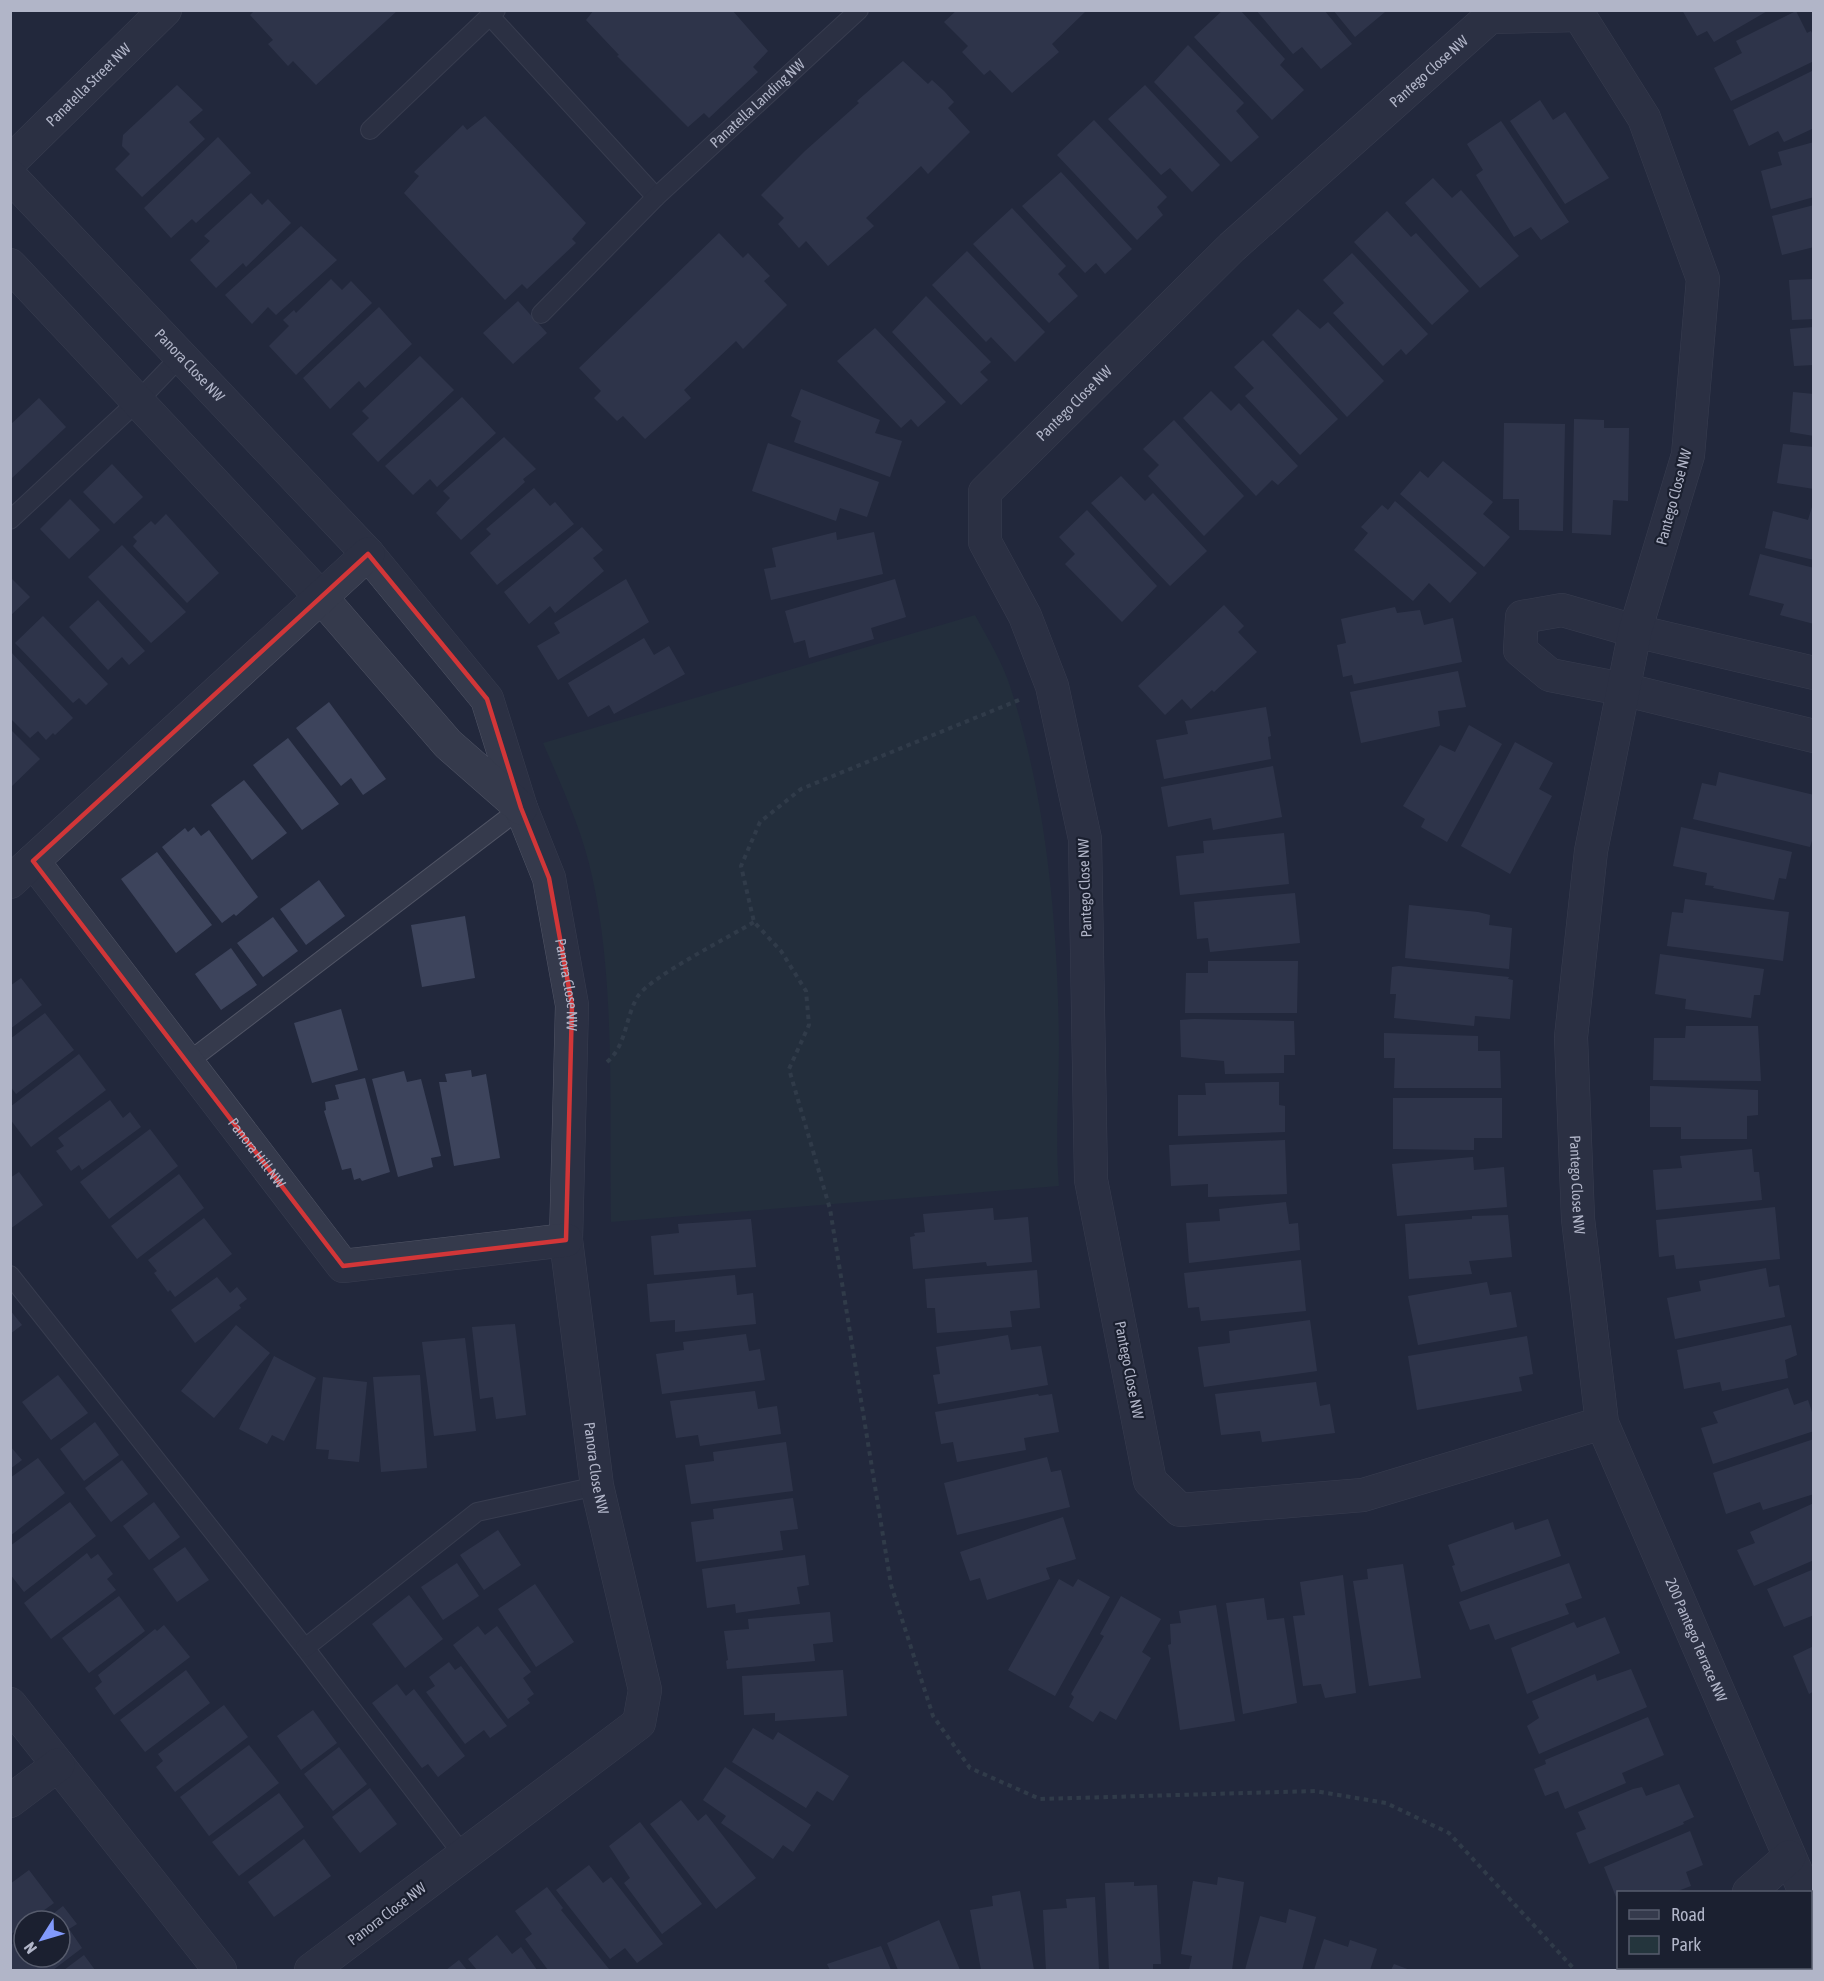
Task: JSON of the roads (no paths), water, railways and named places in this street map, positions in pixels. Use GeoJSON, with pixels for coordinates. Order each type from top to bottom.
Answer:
{"type":"FeatureCollection","features":[{"type":"Feature","properties":{"kind":"street","name":"Panatella Street NW"},"geometry":{"type":"LineString","coordinates":[[11,163],[165,10]]}},
{"type":"Feature","properties":{"kind":"street","name":"Pantego Close NW"},"geometry":{"type":"LineString","coordinates":[[1579,15],[1644,118],[1703,279],[1688,456],[1635,631],[1591,851],[1571,1037],[1578,1219],[1602,1423],[1363,1495],[1180,1510],[1150,1481],[1091,1180],[1085,839],[1052,686],[1025,616],[986,542],[985,492],[1232,247],[1490,17],[1579,15]]}},
{"type":"Feature","properties":{"kind":"street","name":"Panora Close NW"},"geometry":{"type":"LineString","coordinates":[[11,163],[180,356],[368,554],[487,699],[521,808],[549,878],[572,1005],[566,1240],[597,1486],[645,1690],[639,1723],[311,1971]]}},
{"type":"Feature","properties":{"kind":"street","name":"Panora Close NW"},"geometry":{"type":"LineString","coordinates":[[10,265],[139,400],[321,597],[448,744],[521,808]]}},
{"type":"Feature","properties":{"kind":"street"},"geometry":{"type":"LineString","coordinates":[[22,872],[368,554]]}},
{"type":"Feature","properties":{"kind":"street"},"geometry":{"type":"LineString","coordinates":[[1814,674],[1635,631],[1562,610],[1522,617],[1520,650],[1550,675],[1622,689],[1814,736]]}},
{"type":"Feature","properties":{"kind":"street","name":"Panora Hill NW"},"geometry":{"type":"LineString","coordinates":[[22,872],[188,1062],[343,1266],[566,1240]]}},
{"type":"Feature","properties":{"kind":"street","name":"200 Pantego Terrace NW"},"geometry":{"type":"LineString","coordinates":[[1602,1423],[1804,1891]]}},
{"type":"Feature","properties":{"kind":"street"},"geometry":{"type":"LineString","coordinates":[[14,1715],[58,1765],[220,1971]]}},
{"type":"Feature","properties":{"kind":"street"},"geometry":{"type":"LineString","coordinates":[[10,1802],[58,1765]]}},
{"type":"Feature","properties":{"kind":"street"},"geometry":{"type":"LineString","coordinates":[[1751,1891],[1789,1857]]}},
{"type":"Feature","properties":{"kind":"lane","name":"Panatella Landing NW"},"geometry":{"type":"LineString","coordinates":[[541,314],[656,197],[859,10]]}},
{"type":"Feature","properties":{"kind":"lane"},"geometry":{"type":"LineString","coordinates":[[369,130],[493,13],[656,197]]}},
{"type":"Feature","properties":{"kind":"lane"},"geometry":{"type":"LineString","coordinates":[[10,520],[139,400],[180,356]]}},
{"type":"Feature","properties":{"kind":"lane"},"geometry":{"type":"LineString","coordinates":[[188,1062],[521,808]]}},
{"type":"Feature","properties":{"kind":"lane"},"geometry":{"type":"LineString","coordinates":[[10,1275],[305,1648],[464,1856]]}},
{"type":"Feature","properties":{"kind":"lane"},"geometry":{"type":"LineString","coordinates":[[305,1648],[477,1512],[597,1486]]}}]}
